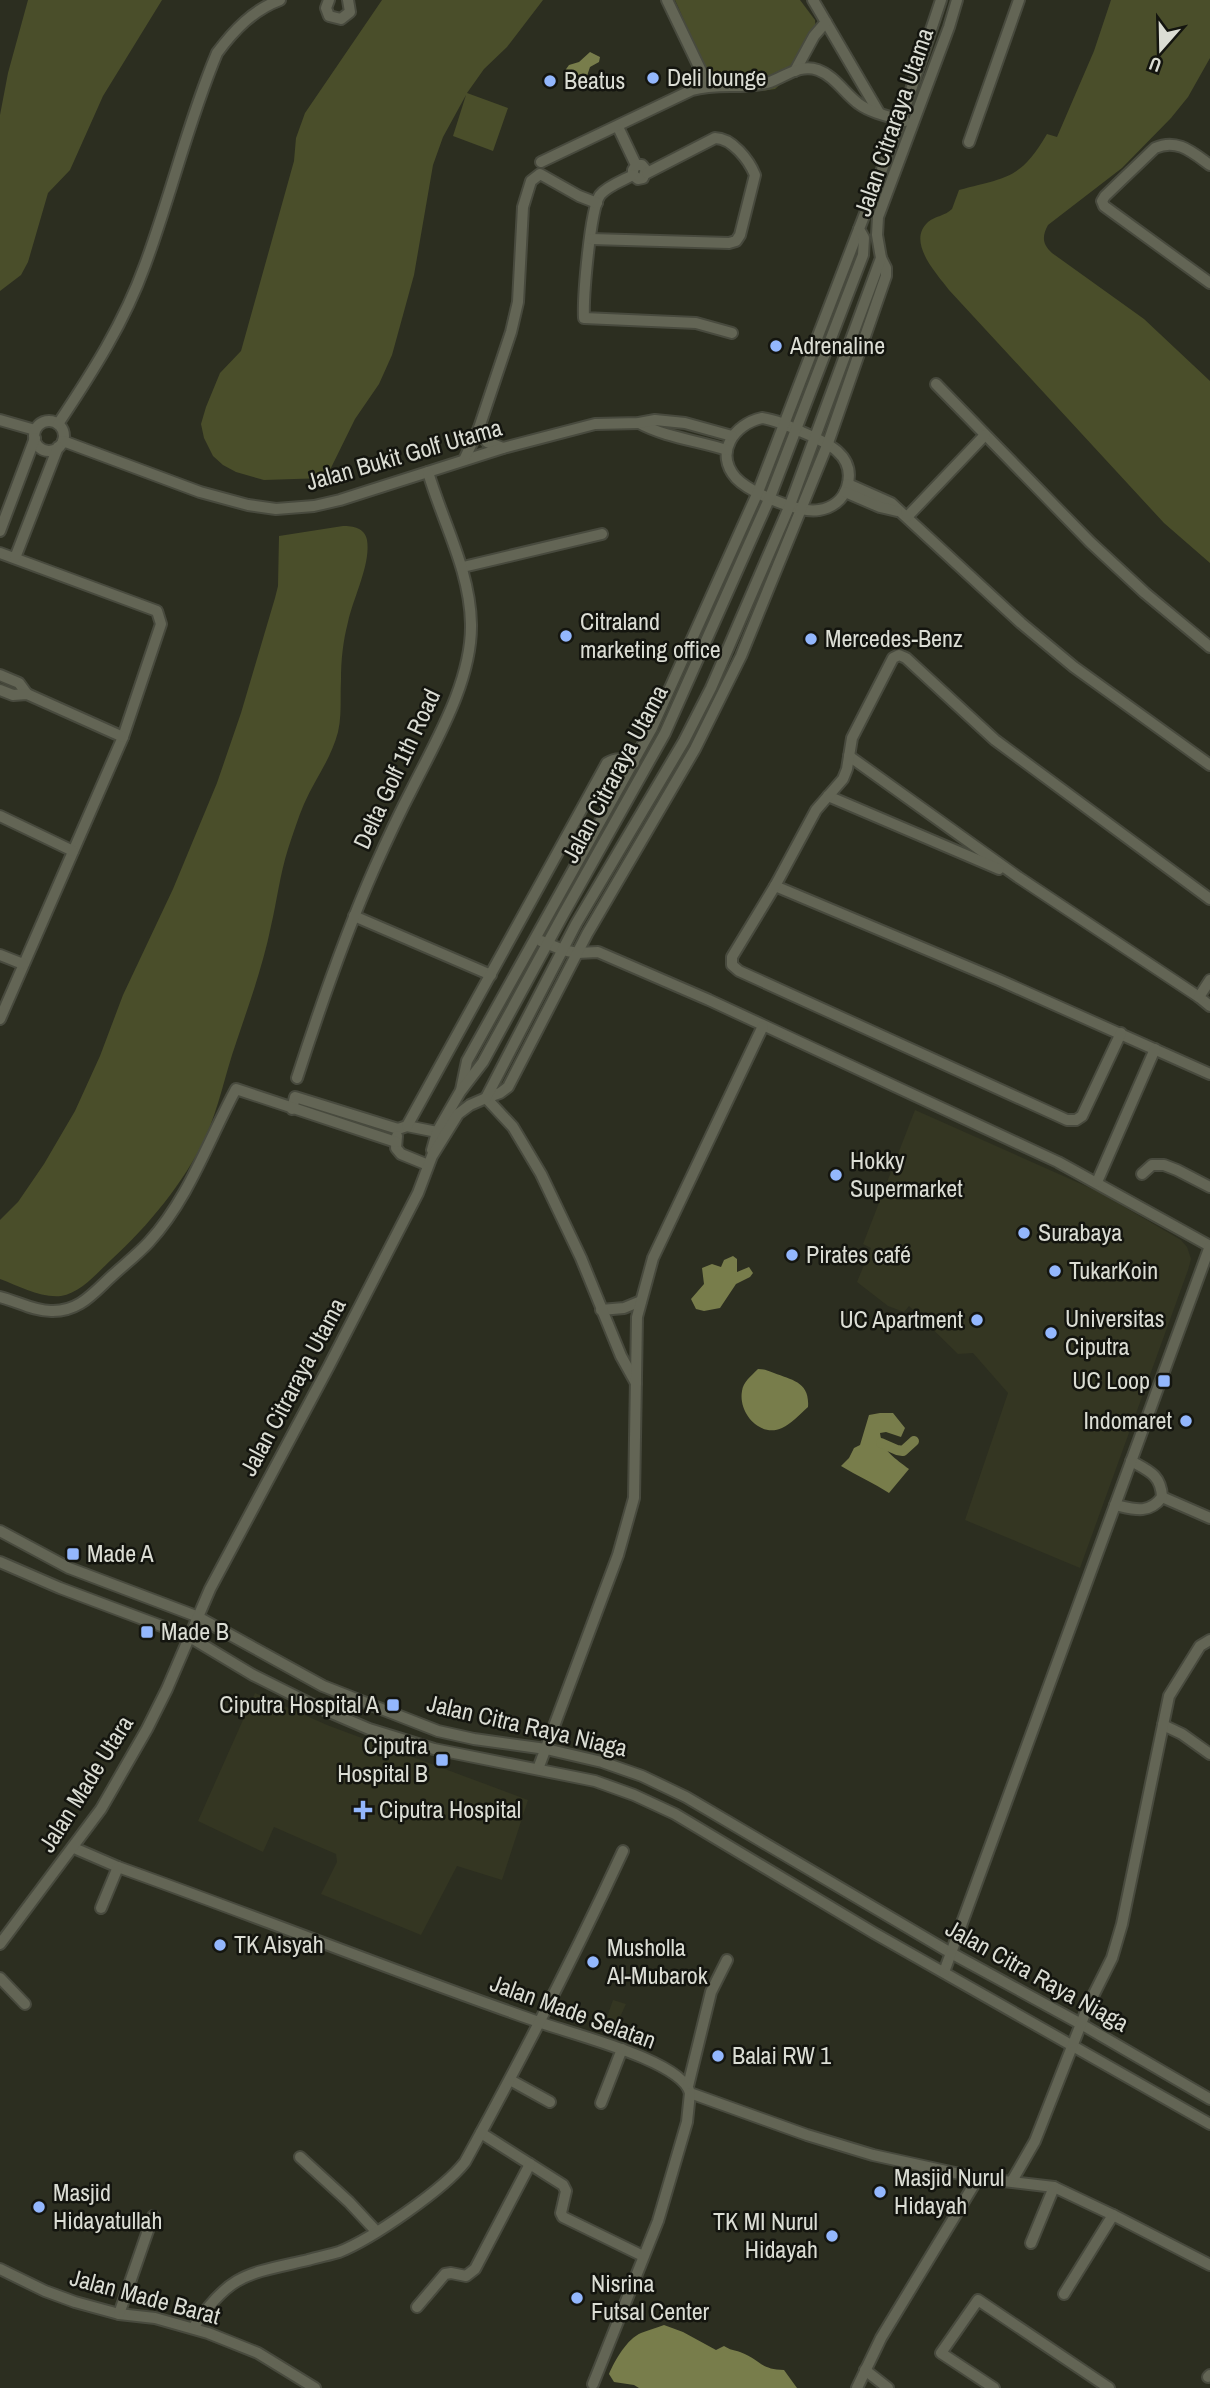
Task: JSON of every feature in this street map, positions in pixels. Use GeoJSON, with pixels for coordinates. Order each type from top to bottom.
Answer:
{"type":"FeatureCollection","features":[{"type":"Feature","properties":{"kind":"street"},"geometry":{"type":"LineString","coordinates":[[58,424],[106,351],[122,320],[145,266],[217,53],[247,18],[268,4],[280,0]]}},
{"type":"Feature","properties":{"kind":"street"},"geometry":{"type":"LineString","coordinates":[[328,0],[326,8],[329,16],[341,19],[350,12],[348,0]]}},
{"type":"Feature","properties":{"kind":"street"},"geometry":{"type":"LineString","coordinates":[[667,0],[701,71],[705,86]]}},
{"type":"Feature","properties":{"kind":"street"},"geometry":{"type":"LineString","coordinates":[[813,0],[878,111]]}},
{"type":"Feature","properties":{"kind":"street","name":"Jalan Citraraya Utama"},"geometry":{"type":"LineString","coordinates":[[460,1093],[467,1060],[634,763],[758,492],[901,120],[941,0]]}},
{"type":"Feature","properties":{"kind":"street","name":"Jalan Citraraya Utama"},"geometry":{"type":"LineString","coordinates":[[486,1098],[576,924],[684,741],[828,443],[886,276],[877,235],[878,218],[957,0]]}},
{"type":"Feature","properties":{"kind":"street"},"geometry":{"type":"LineString","coordinates":[[969,142],[1019,0]]}},
{"type":"Feature","properties":{"kind":"street"},"geometry":{"type":"LineString","coordinates":[[795,71],[814,36],[826,22]]}},
{"type":"Feature","properties":{"kind":"street"},"geometry":{"type":"LineString","coordinates":[[541,162],[692,90],[705,86],[767,83],[807,68],[818,70],[830,77],[860,105],[914,124]]}},
{"type":"Feature","properties":{"kind":"street"},"geometry":{"type":"LineString","coordinates":[[591,239],[736,241],[740,235],[755,175],[741,154],[723,138],[715,138],[646,173],[641,179],[618,127]]}},
{"type":"Feature","properties":{"kind":"street"},"geometry":{"type":"LineString","coordinates":[[1210,165],[1180,145],[1164,144],[1155,148],[1102,201],[1104,206],[1210,283]]}},
{"type":"Feature","properties":{"kind":"street"},"geometry":{"type":"LineString","coordinates":[[635,170],[603,191],[597,203],[584,318],[696,323],[732,333]]}},
{"type":"Feature","properties":{"kind":"street"},"geometry":{"type":"LineString","coordinates":[[464,460],[479,428],[518,302],[523,207],[531,181],[540,174],[546,176],[565,190],[597,203]]}},
{"type":"Feature","properties":{"kind":"street","name":"Jalan Citraraya Utama"},"geometry":{"type":"LineString","coordinates":[[430,1161],[437,1132],[460,1093],[483,1062],[665,733],[770,497],[797,429],[864,249],[864,238],[859,229]]}},
{"type":"Feature","properties":{"kind":"street","name":"Jalan Citraraya Utama"},"geometry":{"type":"LineString","coordinates":[[188,1636],[418,1193],[430,1161],[458,1114],[470,1105],[508,1087],[587,934],[695,749],[741,656],[795,507],[815,438],[881,258]]}},
{"type":"Feature","properties":{"kind":"street"},"geometry":{"type":"LineString","coordinates":[[811,355],[823,359]]}},
{"type":"Feature","properties":{"kind":"street"},"geometry":{"type":"LineString","coordinates":[[936,384],[1099,550],[1145,593],[1210,647]]}},
{"type":"Feature","properties":{"kind":"street"},"geometry":{"type":"LineString","coordinates":[[762,418],[797,429],[838,450],[849,471],[846,488],[837,502],[826,509],[814,511],[795,507],[758,492],[734,476],[720,447],[724,434],[762,418]]}},
{"type":"Feature","properties":{"kind":"street"},"geometry":{"type":"LineString","coordinates":[[0,420],[35,434]]}},
{"type":"Feature","properties":{"kind":"street","name":"Jalan Bukit Golf Utama"},"geometry":{"type":"LineString","coordinates":[[61,444],[200,492],[248,505],[276,509],[314,506],[340,500],[503,447],[595,424],[655,420],[685,423],[724,434]]}},
{"type":"Feature","properties":{"kind":"street"},"geometry":{"type":"LineString","coordinates":[[0,531],[35,434],[45,422],[58,424],[63,430],[61,444],[15,558]]}},
{"type":"Feature","properties":{"kind":"street","name":"Jalan Bukit Golf Utama"},"geometry":{"type":"LineString","coordinates":[[639,423],[654,431],[720,447]]}},
{"type":"Feature","properties":{"kind":"street"},"geometry":{"type":"LineString","coordinates":[[479,428],[487,442],[503,447]]}},
{"type":"Feature","properties":{"kind":"street"},"geometry":{"type":"LineString","coordinates":[[35,434],[37,443],[44,449],[53,450],[61,444]]}},
{"type":"Feature","properties":{"kind":"street"},"geometry":{"type":"LineString","coordinates":[[902,514],[985,435]]}},
{"type":"Feature","properties":{"kind":"street","name":"Delta Golf 1th Road"},"geometry":{"type":"LineString","coordinates":[[298,1078],[327,987],[354,916],[412,788],[434,748],[463,676],[470,648],[471,625],[463,567],[438,506],[428,472]]}},
{"type":"Feature","properties":{"kind":"street"},"geometry":{"type":"LineString","coordinates":[[846,488],[885,500],[1021,623],[1074,667],[1210,765]]}},
{"type":"Feature","properties":{"kind":"street"},"geometry":{"type":"LineString","coordinates":[[463,567],[602,534]]}},
{"type":"Feature","properties":{"kind":"street"},"geometry":{"type":"LineString","coordinates":[[0,553],[157,611],[161,618],[159,633],[123,737],[0,1019]]}},
{"type":"Feature","properties":{"kind":"street"},"geometry":{"type":"LineString","coordinates":[[1121,1033],[1082,1116],[1076,1120],[1061,1117],[732,965],[732,957],[775,886],[816,810],[844,779],[852,738],[893,658],[903,656],[995,740],[1210,899]]}},
{"type":"Feature","properties":{"kind":"street"},"geometry":{"type":"LineString","coordinates":[[0,675],[19,683],[27,694]]}},
{"type":"Feature","properties":{"kind":"street"},"geometry":{"type":"LineString","coordinates":[[0,690],[13,695],[27,694],[123,737]]}},
{"type":"Feature","properties":{"kind":"street"},"geometry":{"type":"LineString","coordinates":[[849,756],[1018,877],[1210,1006]]}},
{"type":"Feature","properties":{"kind":"street"},"geometry":{"type":"LineString","coordinates":[[430,1161],[401,1154],[396,1148],[403,1128],[607,764],[622,759],[634,763]]}},
{"type":"Feature","properties":{"kind":"street"},"geometry":{"type":"LineString","coordinates":[[828,796],[1018,877]]}},
{"type":"Feature","properties":{"kind":"street"},"geometry":{"type":"LineString","coordinates":[[0,816],[73,850]]}},
{"type":"Feature","properties":{"kind":"street"},"geometry":{"type":"LineString","coordinates":[[775,886],[1121,1033],[1210,1074]]}},
{"type":"Feature","properties":{"kind":"street"},"geometry":{"type":"LineString","coordinates":[[552,908],[587,934],[598,953]]}},
{"type":"Feature","properties":{"kind":"street"},"geometry":{"type":"LineString","coordinates":[[354,916],[491,975]]}},
{"type":"Feature","properties":{"kind":"street"},"geometry":{"type":"LineString","coordinates":[[536,938],[563,950],[598,953],[763,1026],[1097,1182],[1210,1246],[944,1972]]}},
{"type":"Feature","properties":{"kind":"street"},"geometry":{"type":"LineString","coordinates":[[0,955],[23,964]]}},
{"type":"Feature","properties":{"kind":"street"},"geometry":{"type":"LineString","coordinates":[[1199,997],[1210,980]]}},
{"type":"Feature","properties":{"kind":"street"},"geometry":{"type":"LineString","coordinates":[[538,1769],[618,1555],[634,1498],[637,1317],[653,1258],[763,1026]]}},
{"type":"Feature","properties":{"kind":"street"},"geometry":{"type":"LineString","coordinates":[[1097,1182],[1155,1049]]}},
{"type":"Feature","properties":{"kind":"street"},"geometry":{"type":"LineString","coordinates":[[0,1297],[51,1311],[71,1309],[85,1302],[148,1243],[171,1213],[210,1145],[236,1089],[292,1110],[396,1142]]}},
{"type":"Feature","properties":{"kind":"street"},"geometry":{"type":"LineString","coordinates":[[292,1110],[295,1097],[403,1128],[437,1132]]}},
{"type":"Feature","properties":{"kind":"street"},"geometry":{"type":"LineString","coordinates":[[486,1098],[513,1127],[541,1174],[581,1258],[621,1356],[636,1383]]}},
{"type":"Feature","properties":{"kind":"street"},"geometry":{"type":"LineString","coordinates":[[1142,1174],[1152,1165],[1158,1164],[1177,1170],[1210,1187]]}},
{"type":"Feature","properties":{"kind":"street"},"geometry":{"type":"LineString","coordinates":[[601,1310],[624,1308],[641,1301]]}},
{"type":"Feature","properties":{"kind":"street"},"geometry":{"type":"LineString","coordinates":[[1115,1505],[1145,1510],[1153,1507],[1162,1497],[1161,1484],[1155,1476],[1131,1461]]}},
{"type":"Feature","properties":{"kind":"street"},"geometry":{"type":"LineString","coordinates":[[1162,1497],[1210,1518]]}},
{"type":"Feature","properties":{"kind":"street","name":"Jalan Citra Raya Niaga"},"geometry":{"type":"LineString","coordinates":[[0,1531],[69,1568],[197,1616],[323,1686],[438,1731],[545,1749],[602,1762],[642,1776],[686,1797],[951,1953],[1210,2099]]}},
{"type":"Feature","properties":{"kind":"street","name":"Jalan Citra Raya Niaga"},"geometry":{"type":"LineString","coordinates":[[0,1562],[188,1636],[254,1675],[369,1729],[433,1749],[595,1781],[675,1814],[1210,2124]]}},
{"type":"Feature","properties":{"kind":"street","name":"Jalan Made Utara"},"geometry":{"type":"LineString","coordinates":[[0,1944],[101,1809],[147,1729],[167,1689],[188,1636]]}},
{"type":"Feature","properties":{"kind":"street"},"geometry":{"type":"LineString","coordinates":[[1012,2181],[1035,2141],[1081,2024],[1112,1958],[1122,1924],[1168,1696],[1200,1646],[1210,1640]]}},
{"type":"Feature","properties":{"kind":"street"},"geometry":{"type":"LineString","coordinates":[[1163,1725],[1182,1734],[1210,1754]]}},
{"type":"Feature","properties":{"kind":"street","name":"Jalan Made Selatan"},"geometry":{"type":"LineString","coordinates":[[74,1848],[118,1867],[537,2022],[622,2049],[679,2077],[689,2090],[807,2135],[873,2155],[978,2178],[1054,2187],[1210,2265]]}},
{"type":"Feature","properties":{"kind":"street"},"geometry":{"type":"LineString","coordinates":[[193,2328],[220,2293],[242,2276],[337,2253],[376,2231],[448,2180],[466,2162],[510,2080],[537,2022],[573,1959],[623,1851]]}},
{"type":"Feature","properties":{"kind":"street"},"geometry":{"type":"LineString","coordinates":[[101,1908],[118,1867]]}},
{"type":"Feature","properties":{"kind":"street"},"geometry":{"type":"LineString","coordinates":[[593,2387],[658,2221],[687,2122],[689,2090],[707,2003],[727,1960]]}},
{"type":"Feature","properties":{"kind":"street"},"geometry":{"type":"LineString","coordinates":[[0,1978],[25,2004]]}},
{"type":"Feature","properties":{"kind":"street"},"geometry":{"type":"LineString","coordinates":[[601,2103],[622,2049]]}},
{"type":"Feature","properties":{"kind":"street"},"geometry":{"type":"LineString","coordinates":[[510,2080],[550,2102]]}},
{"type":"Feature","properties":{"kind":"street"},"geometry":{"type":"LineString","coordinates":[[481,2133],[566,2188],[562,2217],[643,2256]]}},
{"type":"Feature","properties":{"kind":"street"},"geometry":{"type":"LineString","coordinates":[[300,2157],[376,2231]]}},
{"type":"Feature","properties":{"kind":"street"},"geometry":{"type":"LineString","coordinates":[[417,2306],[445,2274],[466,2276],[475,2269],[530,2164]]}},
{"type":"Feature","properties":{"kind":"street"},"geometry":{"type":"LineString","coordinates":[[857,2388],[881,2338],[978,2178]]}},
{"type":"Feature","properties":{"kind":"street"},"geometry":{"type":"LineString","coordinates":[[1031,2243],[1054,2187]]}},
{"type":"Feature","properties":{"kind":"street"},"geometry":{"type":"LineString","coordinates":[[1064,2294],[1114,2215]]}},
{"type":"Feature","properties":{"kind":"street"},"geometry":{"type":"LineString","coordinates":[[119,2314],[153,2216]]}},
{"type":"Feature","properties":{"kind":"street","name":"Jalan Made Barat"},"geometry":{"type":"LineString","coordinates":[[0,2269],[46,2291],[119,2314],[155,2318],[193,2328],[258,2353],[315,2388]]}},
{"type":"Feature","properties":{"kind":"street"},"geometry":{"type":"LineString","coordinates":[[994,2388],[941,2353],[978,2300],[1109,2388]]}},
{"type":"Feature","properties":{"kind":"street"},"geometry":{"type":"LineString","coordinates":[[865,2370],[888,2388]]}},
{"type":"Feature","properties":{"kind":"shaded area"},"geometry":{"type":"Polygon","coordinates":[[[28,0],[162,0],[103,96],[70,170],[48,193],[28,262],[21,275],[0,291],[0,115],[8,73],[28,0]]]}},
{"type":"Feature","properties":{"kind":"shaded area"},"geometry":{"type":"Polygon","coordinates":[[[382,0],[543,0],[467,93],[508,108],[493,151],[453,136],[466,95],[443,137],[433,165],[414,275],[392,355],[379,384],[355,419],[326,478],[264,480],[236,472],[223,465],[213,456],[204,438],[201,424],[220,373],[241,351],[294,161],[296,138],[305,113],[382,0]]]}},
{"type":"Feature","properties":{"kind":"shaded area"},"geometry":{"type":"Polygon","coordinates":[[[675,0],[800,0],[815,20],[816,33],[794,73],[775,89],[762,91],[719,84],[706,70],[675,0]]]}},
{"type":"Feature","properties":{"kind":"shaded area"},"geometry":{"type":"Polygon","coordinates":[[[1111,0],[1210,0],[1210,58],[1188,97],[1171,118],[1122,168],[1048,225],[1044,240],[1052,253],[1144,319],[1210,381],[1210,563],[1164,523],[949,290],[931,267],[920,239],[928,222],[952,209],[959,190],[1011,174],[1029,160],[1047,134],[1057,137],[1094,51],[1111,0]]]}},
{"type":"Feature","properties":{"kind":"shaded area"},"geometry":{"type":"Polygon","coordinates":[[[590,52],[600,57],[599,62],[590,67],[585,82],[582,85],[569,82],[564,72],[569,65],[579,62],[590,52]]]}},
{"type":"Feature","properties":{"kind":"shaded area"},"geometry":{"type":"Polygon","coordinates":[[[343,526],[361,530],[366,536],[368,549],[344,643],[338,732],[304,804],[288,849],[260,970],[205,1138],[187,1171],[152,1218],[95,1276],[75,1291],[61,1296],[45,1295],[0,1279],[0,1220],[18,1202],[75,1111],[217,783],[275,598],[278,586],[279,536],[343,526]]]}},
{"type":"Feature","properties":{"kind":"shaded area","name":"Universitas Ciputra"},"geometry":{"type":"Polygon","coordinates":[[[915,1110],[1097,1191],[1181,1240],[1187,1247],[1191,1259],[1188,1270],[1080,1568],[965,1520],[1008,1393],[973,1353],[958,1354],[909,1306],[904,1312],[888,1306],[857,1282],[871,1248],[863,1244],[915,1110]]]}},
{"type":"Feature","properties":{"kind":"shaded area"},"geometry":{"type":"Polygon","coordinates":[[[733,1256],[737,1259],[737,1272],[749,1267],[753,1273],[736,1284],[720,1308],[704,1311],[696,1309],[691,1299],[704,1284],[702,1268],[712,1264],[721,1267],[724,1260],[733,1256]]]}},
{"type":"Feature","properties":{"kind":"shaded area"},"geometry":{"type":"Polygon","coordinates":[[[758,1369],[793,1380],[806,1392],[808,1407],[782,1428],[766,1430],[752,1422],[743,1407],[743,1388],[758,1369]]]}},
{"type":"Feature","properties":{"kind":"shaded area"},"geometry":{"type":"Polygon","coordinates":[[[893,1413],[905,1428],[901,1437],[886,1432],[880,1433],[887,1450],[909,1469],[889,1493],[841,1466],[854,1448],[860,1445],[869,1415],[893,1413]]]}},
{"type":"Feature","properties":{"kind":"shaded area","name":"Ciputra Hospital"},"geometry":{"type":"Polygon","coordinates":[[[255,1693],[327,1725],[528,1800],[502,1880],[457,1866],[421,1935],[321,1894],[337,1862],[336,1854],[274,1827],[263,1852],[198,1821],[255,1693]]]}},
{"type":"Feature","properties":{"kind":"shaded area"},"geometry":{"type":"Polygon","coordinates":[[[613,2000],[626,2004],[611,2036],[602,2031],[613,2000]]]}},
{"type":"Feature","properties":{"kind":"shaded area"},"geometry":{"type":"Polygon","coordinates":[[[664,2325],[716,2350],[724,2346],[770,2368],[784,2370],[797,2388],[639,2388],[614,2382],[609,2374],[626,2345],[641,2333],[664,2325]]]}},
{"type":"Feature","properties":{"kind":"waterway"},"geometry":{"type":"LineString","coordinates":[[881,1443],[903,1451],[914,1441]]}},
{"type":"Feature","properties":{"kind":"place","name":"Deli lounge"},"geometry":{"type":"Point","coordinates":[653,78]}},
{"type":"Feature","properties":{"kind":"place","name":"Beatus"},"geometry":{"type":"Point","coordinates":[550,81]}},
{"type":"Feature","properties":{"kind":"place","name":"Adrenaline"},"geometry":{"type":"Point","coordinates":[776,346]}},
{"type":"Feature","properties":{"kind":"place","name":"Citraland marketing office"},"geometry":{"type":"Point","coordinates":[566,636]}},
{"type":"Feature","properties":{"kind":"place","name":"Mercedes-Benz"},"geometry":{"type":"Point","coordinates":[811,639]}},
{"type":"Feature","properties":{"kind":"place","name":"Hokky Supermarket"},"geometry":{"type":"Point","coordinates":[836,1175]}},
{"type":"Feature","properties":{"kind":"place","name":"Surabaya"},"geometry":{"type":"Point","coordinates":[1024,1233]}},
{"type":"Feature","properties":{"kind":"place","name":"Pirates café"},"geometry":{"type":"Point","coordinates":[792,1255]}},
{"type":"Feature","properties":{"kind":"place","name":"TukarKoin"},"geometry":{"type":"Point","coordinates":[1055,1271]}},
{"type":"Feature","properties":{"kind":"place","name":"UC Apartment"},"geometry":{"type":"Point","coordinates":[977,1320]}},
{"type":"Feature","properties":{"kind":"place","name":"Universitas Ciputra"},"geometry":{"type":"Point","coordinates":[1051,1333]}},
{"type":"Feature","properties":{"kind":"place","name":"UC Loop"},"geometry":{"type":"Point","coordinates":[1164,1381]}},
{"type":"Feature","properties":{"kind":"place","name":"Indomaret"},"geometry":{"type":"Point","coordinates":[1186,1421]}},
{"type":"Feature","properties":{"kind":"place","name":"Made A"},"geometry":{"type":"Point","coordinates":[73,1554]}},
{"type":"Feature","properties":{"kind":"place","name":"Made B"},"geometry":{"type":"Point","coordinates":[147,1632]}},
{"type":"Feature","properties":{"kind":"place","name":"Ciputra Hospital A"},"geometry":{"type":"Point","coordinates":[393,1705]}},
{"type":"Feature","properties":{"kind":"place","name":"Ciputra Hospital B"},"geometry":{"type":"Point","coordinates":[442,1760]}},
{"type":"Feature","properties":{"kind":"place","name":"Ciputra Hospital"},"geometry":{"type":"Point","coordinates":[363,1810]}},
{"type":"Feature","properties":{"kind":"place","name":"TK Aisyah"},"geometry":{"type":"Point","coordinates":[220,1945]}},
{"type":"Feature","properties":{"kind":"place","name":"Musholla Al-Mubarok"},"geometry":{"type":"Point","coordinates":[593,1962]}},
{"type":"Feature","properties":{"kind":"place","name":"Balai RW 1"},"geometry":{"type":"Point","coordinates":[718,2056]}},
{"type":"Feature","properties":{"kind":"place","name":"Masjid Nurul Hidayah"},"geometry":{"type":"Point","coordinates":[880,2192]}},
{"type":"Feature","properties":{"kind":"place","name":"Masjid Hidayatullah"},"geometry":{"type":"Point","coordinates":[39,2207]}},
{"type":"Feature","properties":{"kind":"place","name":"TK MI Nurul Hidayah"},"geometry":{"type":"Point","coordinates":[832,2236]}},
{"type":"Feature","properties":{"kind":"place","name":"Nisrina Futsal Center"},"geometry":{"type":"Point","coordinates":[577,2298]}}]}
